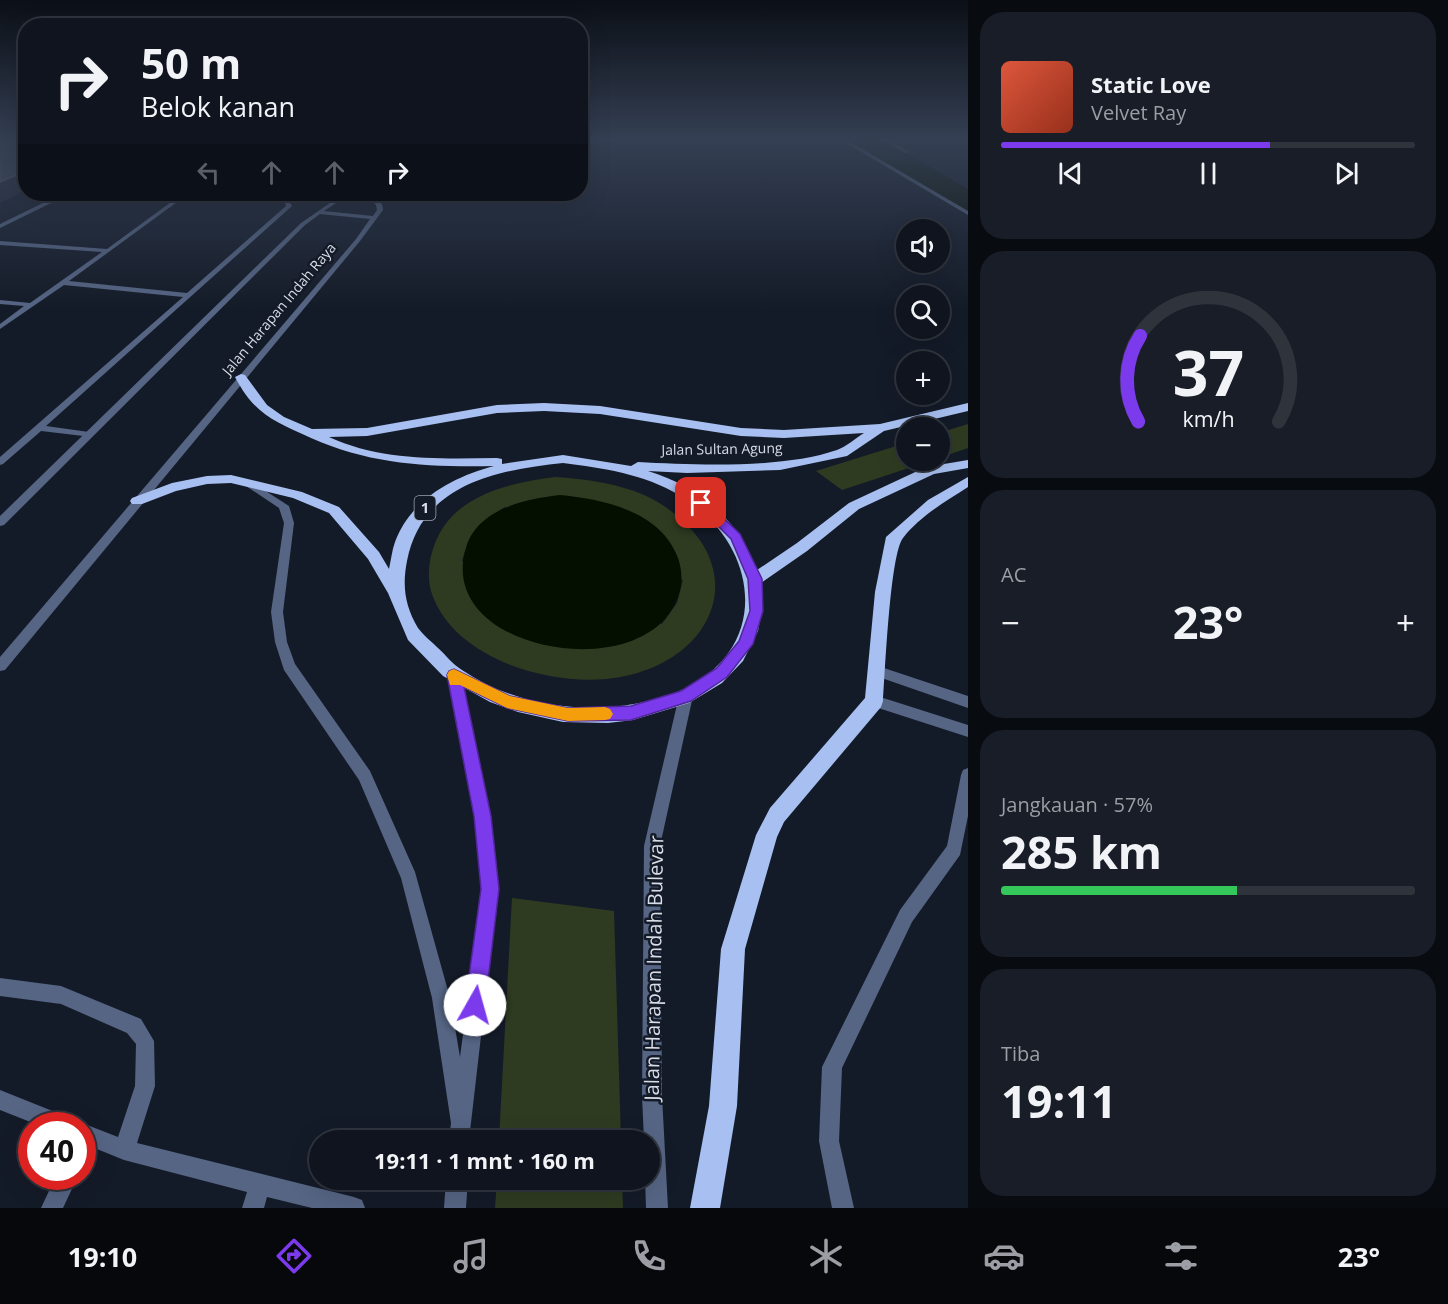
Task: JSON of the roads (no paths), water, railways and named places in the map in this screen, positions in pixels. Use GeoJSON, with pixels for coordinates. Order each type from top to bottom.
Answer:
{"type":"FeatureCollection","features":[{"type":"Feature","properties":{"kind":"highway"},"geometry":{"type":"LineString","coordinates":[[241,377],[248,393],[261,408],[283,424],[355,451],[429,463],[524,462]]}},
{"type":"Feature","properties":{"kind":"highway"},"geometry":{"type":"LineString","coordinates":[[311,434],[367,432],[497,409],[544,407],[600,410],[741,432],[783,434],[880,428]]}},
{"type":"Feature","properties":{"kind":"highway","name":"Jalan Sultan Agung"},"geometry":{"type":"LineString","coordinates":[[610,464],[687,469],[780,466],[842,453],[880,428],[968,407]]}},
{"type":"Feature","properties":{"kind":"highway","name":"1"},"geometry":{"type":"LineString","coordinates":[[563,459],[610,464],[655,477],[701,503],[736,537],[755,579],[756,611],[746,644],[722,673],[686,696],[631,713],[568,715],[507,701],[454,675],[414,635],[395,592],[398,550],[414,518],[440,493],[474,475],[524,462],[563,459]]}},
{"type":"Feature","properties":{"kind":"highway"},"geometry":{"type":"LineString","coordinates":[[755,579],[802,547],[854,506],[932,470],[968,464]]}},
{"type":"Feature","properties":{"kind":"highway"},"geometry":{"type":"LineString","coordinates":[[137,501],[172,487],[207,480],[243,480],[297,495],[334,510],[374,556],[395,592]]}},
{"type":"Feature","properties":{"kind":"highway"},"geometry":{"type":"LineString","coordinates":[[705,1208],[723,1106],[733,949],[767,835],[777,815],[874,701],[883,592],[894,537],[933,503],[968,481]]}},
{"type":"Feature","properties":{"kind":"street"},"geometry":{"type":"LineString","coordinates":[[940,196],[968,213]]}},
{"type":"Feature","properties":{"kind":"street"},"geometry":{"type":"LineString","coordinates":[[0,219],[38,201]]}},
{"type":"Feature","properties":{"kind":"street"},"geometry":{"type":"LineString","coordinates":[[0,226],[53,201]]}},
{"type":"Feature","properties":{"kind":"street"},"geometry":{"type":"LineString","coordinates":[[0,327],[64,284],[175,201]]}},
{"type":"Feature","properties":{"kind":"street"},"geometry":{"type":"LineString","coordinates":[[0,462],[289,206],[287,202],[280,201]]}},
{"type":"Feature","properties":{"kind":"street"},"geometry":{"type":"LineString","coordinates":[[0,522],[318,213],[334,201]]}},
{"type":"Feature","properties":{"kind":"street"},"geometry":{"type":"LineString","coordinates":[[318,213],[374,218],[380,210],[379,204],[362,201]]}},
{"type":"Feature","properties":{"kind":"street","name":"Jalan Harapan Indah Raya"},"geometry":{"type":"LineString","coordinates":[[0,666],[374,218]]}},
{"type":"Feature","properties":{"kind":"street"},"geometry":{"type":"LineString","coordinates":[[0,243],[108,251]]}},
{"type":"Feature","properties":{"kind":"street"},"geometry":{"type":"LineString","coordinates":[[64,284],[189,295]]}},
{"type":"Feature","properties":{"kind":"street"},"geometry":{"type":"LineString","coordinates":[[0,302],[33,305]]}},
{"type":"Feature","properties":{"kind":"street"},"geometry":{"type":"LineString","coordinates":[[39,428],[89,435]]}},
{"type":"Feature","properties":{"kind":"street"},"geometry":{"type":"LineString","coordinates":[[243,480],[284,506],[289,522],[277,612],[281,642],[289,666],[365,776],[409,878],[441,998],[460,1130]]}},
{"type":"Feature","properties":{"kind":"street"},"geometry":{"type":"LineString","coordinates":[[878,670],[968,702]]}},
{"type":"Feature","properties":{"kind":"street"},"geometry":{"type":"LineString","coordinates":[[454,675],[482,816],[490,889],[460,1130]]}},
{"type":"Feature","properties":{"kind":"street","name":"Jalan Harapan Indah Bulevar"},"geometry":{"type":"LineString","coordinates":[[657,1208],[652,1096],[652,846],[686,696]]}},
{"type":"Feature","properties":{"kind":"street"},"geometry":{"type":"LineString","coordinates":[[874,701],[968,732]]}},
{"type":"Feature","properties":{"kind":"street"},"geometry":{"type":"LineString","coordinates":[[843,1208],[829,1141],[832,1067],[906,916],[954,849],[968,775]]}},
{"type":"Feature","properties":{"kind":"street"},"geometry":{"type":"LineString","coordinates":[[0,987],[61,995],[134,1026],[145,1041],[145,1086],[124,1150]]}},
{"type":"Feature","properties":{"kind":"street"},"geometry":{"type":"LineString","coordinates":[[0,1100],[30,1112]]}},
{"type":"Feature","properties":{"kind":"street"},"geometry":{"type":"LineString","coordinates":[[96,1141],[354,1208]]}},
{"type":"Feature","properties":{"kind":"street"},"geometry":{"type":"LineString","coordinates":[[253,1208],[260,1183]]}},
{"type":"Feature","properties":{"kind":"street"},"geometry":{"type":"LineString","coordinates":[[52,1208],[60,1190]]}},
{"type":"Feature","properties":{"kind":"street"},"geometry":{"type":"LineString","coordinates":[[455,1208],[456,1190]]}}]}
